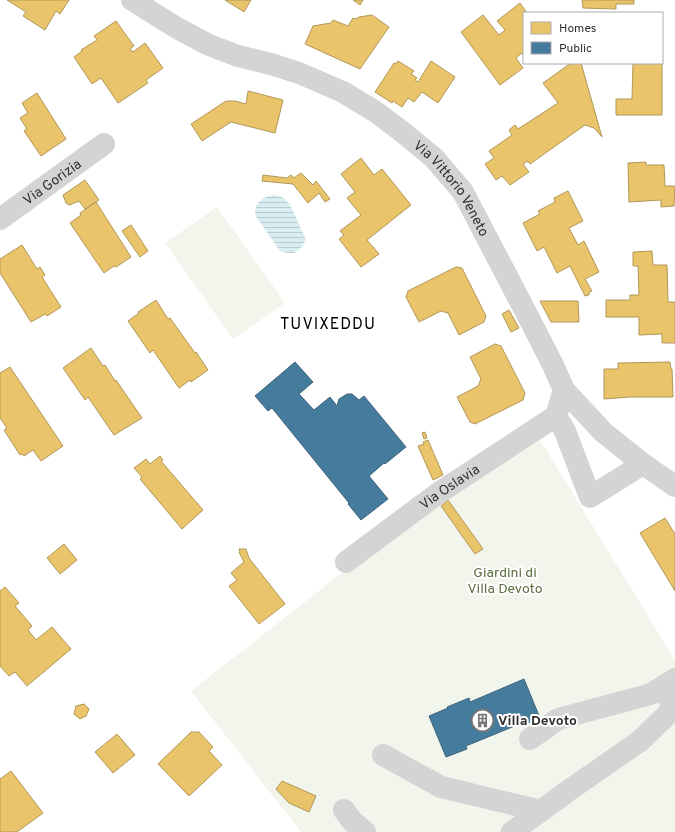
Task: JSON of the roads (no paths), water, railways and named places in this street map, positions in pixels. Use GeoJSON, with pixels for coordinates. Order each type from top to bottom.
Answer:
{"type":"FeatureCollection","features":[{"type":"Feature","properties":{"kind":"street","name":"Via Vittorio Veneto"},"geometry":{"type":"LineString","coordinates":[[132,0],[177,28],[209,45],[238,56],[299,73],[343,92],[376,112],[434,158],[463,192],[553,365],[564,390],[603,432],[643,464],[675,486]]}},
{"type":"Feature","properties":{"kind":"street","name":"Via Gorizia"},"geometry":{"type":"LineString","coordinates":[[0,219],[104,144]]}},
{"type":"Feature","properties":{"kind":"street"},"geometry":{"type":"LineString","coordinates":[[564,390],[556,416],[565,431],[590,497],[643,464]]}},
{"type":"Feature","properties":{"kind":"street","name":"Via Oslavia"},"geometry":{"type":"LineString","coordinates":[[346,562],[437,494],[556,416]]}},
{"type":"Feature","properties":{"kind":"street"},"geometry":{"type":"LineString","coordinates":[[512,832],[640,741],[673,709],[669,683],[651,694],[558,719],[530,739]]}},
{"type":"Feature","properties":{"kind":"street"},"geometry":{"type":"LineString","coordinates":[[383,755],[441,787],[541,810]]}},
{"type":"Feature","properties":{"kind":"street"},"geometry":{"type":"LineString","coordinates":[[344,810],[352,822],[365,832]]}},
{"type":"Feature","properties":{"kind":"place","name":"Villa Devoto"},"geometry":{"type":"Point","coordinates":[482,720]}},
{"type":"Feature","properties":{"kind":"district","name":"TUVIXEDDU"},"geometry":{"type":"Point","coordinates":[328,323]}},
{"type":"Feature","properties":{"kind":"park label","name":"Giardini di Villa Devoto"},"geometry":{"type":"Point","coordinates":[505,580]}}]}
